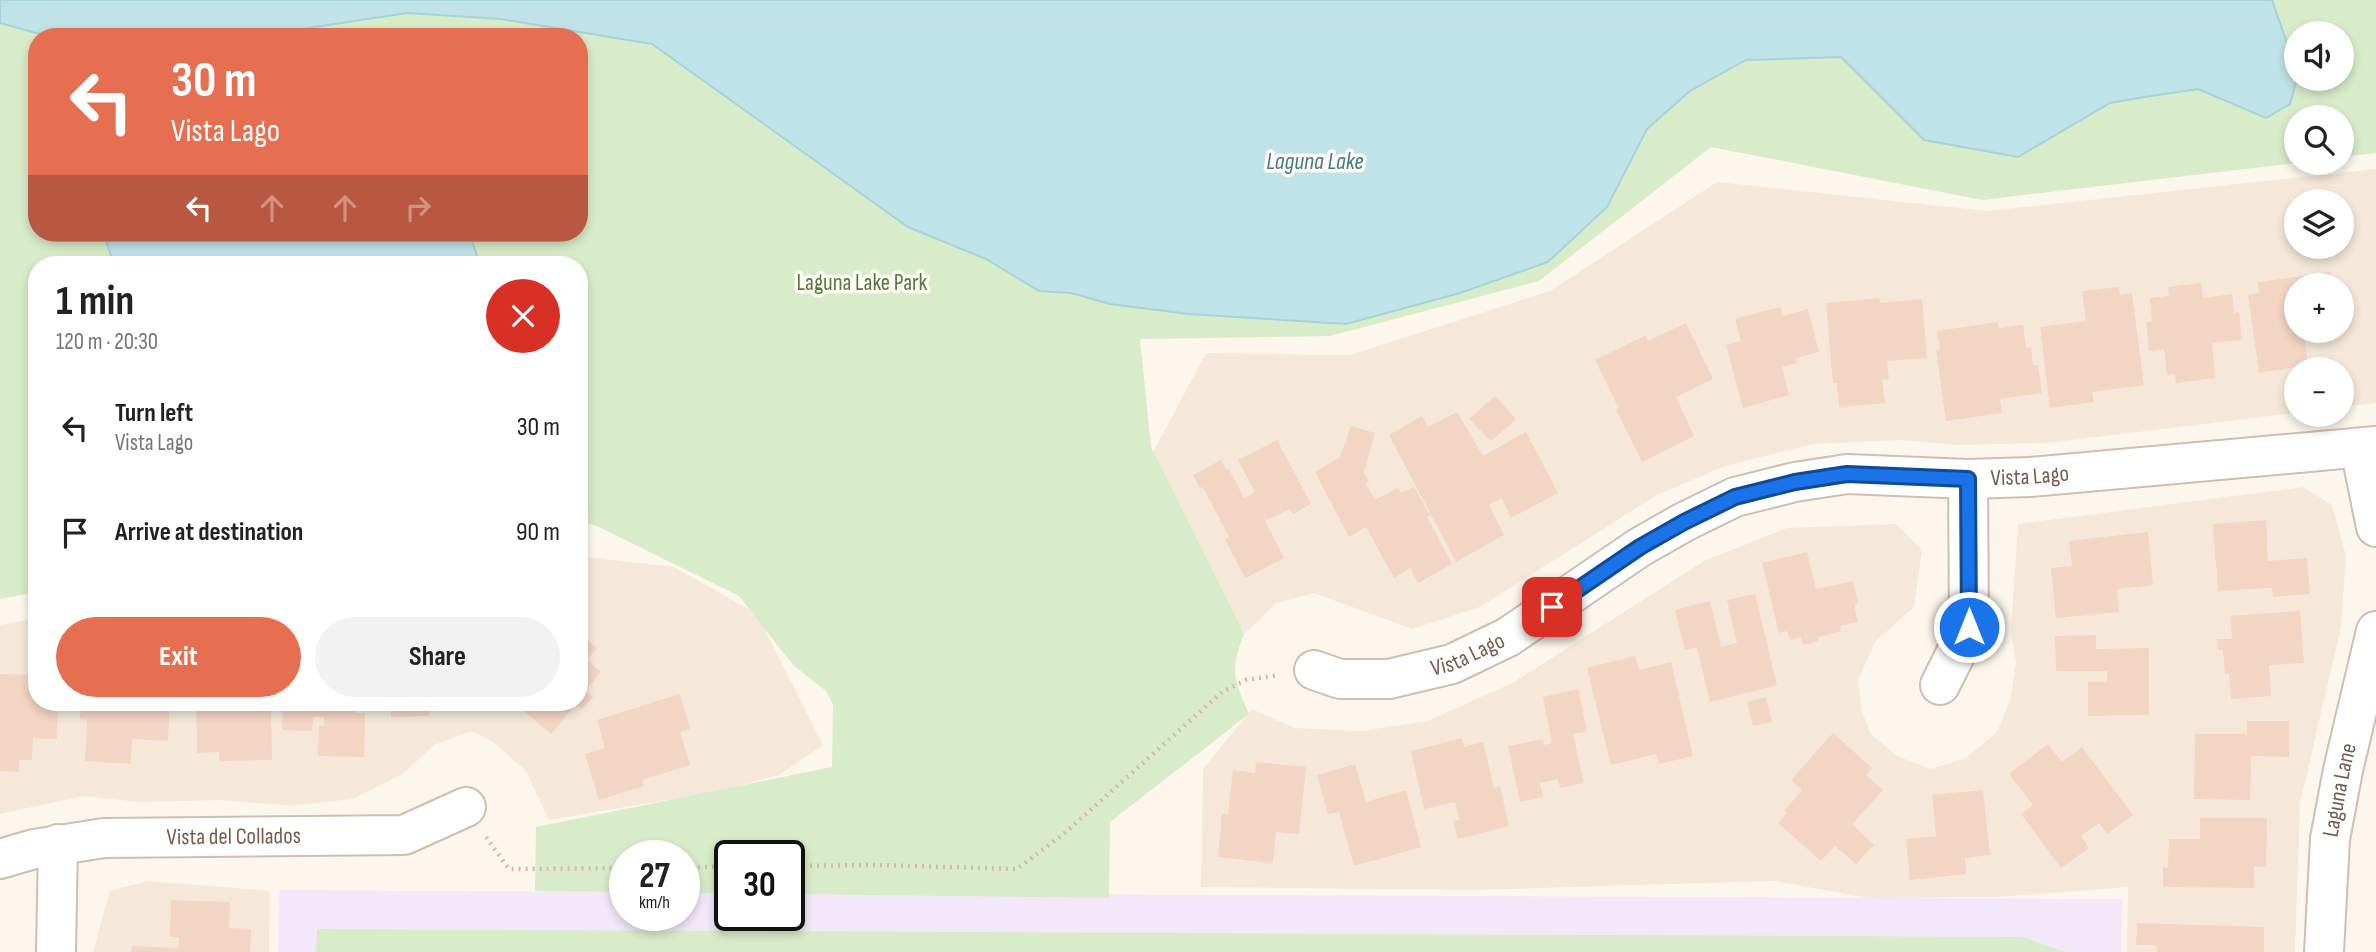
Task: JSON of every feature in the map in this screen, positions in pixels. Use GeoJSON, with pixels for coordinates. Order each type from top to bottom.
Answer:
{"type":"FeatureCollection","features":[{"type":"Feature","properties":{"kind":"street","name":"Vista Lago"},"geometry":{"type":"LineString","coordinates":[[1314,670],[1340,679],[1389,680],[1452,664],[1508,637],[1640,547],[1684,522],[1735,497],[1795,482],[1847,474],[1968,479],[2030,477],[2368,447]]}},
{"type":"Feature","properties":{"kind":"street"},"geometry":{"type":"LineString","coordinates":[[2368,447],[2376,527]]}},
{"type":"Feature","properties":{"kind":"street"},"geometry":{"type":"LineString","coordinates":[[1940,685],[1969,627],[1968,479]]}},
{"type":"Feature","properties":{"kind":"street","name":"Laguna Lane"},"geometry":{"type":"LineString","coordinates":[[2324,952],[2330,839],[2343,770],[2376,631]]}},
{"type":"Feature","properties":{"kind":"street","name":"Vista del Collados"},"geometry":{"type":"LineString","coordinates":[[0,859],[58,844],[104,838],[404,835],[466,807]]}},
{"type":"Feature","properties":{"kind":"street"},"geometry":{"type":"LineString","coordinates":[[56,952],[58,844]]}},
{"type":"Feature","properties":{"kind":"path"},"geometry":{"type":"LineString","coordinates":[[805,866],[1017,869],[1066,832],[1222,692],[1246,680],[1314,670]]}},
{"type":"Feature","properties":{"kind":"path"},"geometry":{"type":"LineString","coordinates":[[466,807],[509,869],[609,868]]}},
{"type":"Feature","properties":{"kind":"shaded area"},"geometry":{"type":"Polygon","coordinates":[[[2376,169],[2376,403],[2354,406],[2354,357],[2284,357],[2284,414],[2046,443],[1956,445],[1901,440],[1813,444],[1725,466],[1657,495],[1480,607],[1412,629],[1314,593],[1276,603],[1244,634],[1149,460],[1206,353],[1350,355],[1550,291],[1717,182],[1987,211],[2320,175],[2354,175],[2354,171],[2376,169]]]}},
{"type":"Feature","properties":{"kind":"shaded area"},"geometry":{"type":"Polygon","coordinates":[[[2303,487],[2332,505],[2346,556],[2341,627],[2300,804],[2295,952],[2127,952],[2128,887],[1998,897],[1869,898],[1774,881],[1472,890],[1201,887],[1203,769],[1252,709],[1294,728],[1361,731],[1428,721],[1514,682],[1704,561],[1787,528],[1896,524],[1922,550],[1914,607],[1875,642],[1858,680],[1862,712],[1871,734],[1897,756],[1931,769],[1966,758],[1996,733],[2010,702],[2016,663],[2011,630],[2018,524],[2303,487]]]}},
{"type":"Feature","properties":{"kind":"shaded area"},"geometry":{"type":"Polygon","coordinates":[[[588,557],[674,567],[757,614],[823,745],[779,775],[714,792],[549,820],[526,771],[493,742],[472,731],[434,745],[403,774],[353,799],[289,806],[221,800],[139,802],[83,796],[0,814],[0,625],[28,620],[28,711],[588,711],[588,557]]]}},
{"type":"Feature","properties":{"kind":"shaded area"},"geometry":{"type":"Polygon","coordinates":[[[148,881],[270,891],[269,952],[93,952],[110,891],[148,881]]]}},
{"type":"Feature","properties":{"kind":"shaded area"},"geometry":{"type":"Polygon","coordinates":[[[279,890],[609,892],[609,931],[700,931],[700,892],[714,892],[714,931],[805,931],[805,893],[2122,899],[2121,952],[278,952],[279,890]]]}},
{"type":"Feature","properties":{"kind":"green space","name":"Laguna Lake Park"},"geometry":{"type":"Polygon","coordinates":[[[0,0],[2376,0],[2376,153],[2354,156],[2354,105],[2284,105],[2284,164],[1982,200],[1711,147],[1539,281],[1330,336],[1140,339],[1151,447],[1244,634],[1235,674],[1249,714],[1110,822],[1109,898],[805,894],[805,840],[714,840],[714,893],[700,893],[700,840],[609,840],[609,892],[535,891],[536,827],[832,767],[833,704],[826,691],[793,665],[739,596],[588,523],[588,256],[28,256],[28,594],[0,599],[0,0]]]}},
{"type":"Feature","properties":{"kind":"green space"},"geometry":{"type":"Polygon","coordinates":[[[317,929],[2022,937],[2066,952],[316,952],[317,929]]]}},
{"type":"Feature","properties":{"kind":"water","name":"Laguna Lake"},"geometry":{"type":"Polygon","coordinates":[[[0,0],[2272,0],[2284,34],[2284,91],[2294,91],[2290,104],[2284,105],[2266,118],[2198,89],[2110,103],[2018,157],[1924,140],[1841,57],[1746,60],[1690,91],[1647,129],[1607,207],[1548,262],[1460,293],[1346,324],[1189,314],[1110,304],[1071,293],[1039,291],[986,259],[908,227],[652,44],[588,33],[588,28],[555,28],[501,19],[407,13],[309,28],[28,28],[28,31],[0,23],[0,0]]]}},
{"type":"Feature","properties":{"kind":"water"},"geometry":{"type":"Polygon","coordinates":[[[106,242],[472,242],[477,256],[111,256],[106,242]]]}},
{"type":"Feature","properties":{"kind":"building"},"geometry":{"type":"Polygon","coordinates":[[[2284,278],[2284,343],[2305,343],[2307,357],[2284,357],[2284,369],[2259,373],[2248,295],[2259,293],[2258,282],[2284,278]]]}},
{"type":"Feature","properties":{"kind":"building"},"geometry":{"type":"Polygon","coordinates":[[[2201,283],[2203,298],[2232,294],[2234,313],[2239,312],[2242,340],[2212,343],[2215,378],[2176,383],[2175,374],[2167,375],[2164,349],[2149,351],[2146,322],[2152,321],[2150,298],[2169,296],[2168,287],[2201,283]]]}},
{"type":"Feature","properties":{"kind":"building"},"geometry":{"type":"Polygon","coordinates":[[[2119,287],[2120,295],[2132,293],[2144,385],[2092,392],[2094,402],[2050,408],[2040,327],[2086,321],[2082,291],[2119,287]]]}},
{"type":"Feature","properties":{"kind":"building"},"geometry":{"type":"Polygon","coordinates":[[[1879,298],[1880,303],[1922,299],[1927,358],[1887,361],[1889,379],[1882,380],[1885,403],[1839,407],[1837,383],[1833,383],[1826,303],[1879,298]]]}},
{"type":"Feature","properties":{"kind":"building"},"geometry":{"type":"Polygon","coordinates":[[[1780,307],[1783,316],[1808,309],[1819,352],[1796,358],[1797,363],[1782,367],[1789,395],[1743,408],[1726,345],[1741,341],[1735,319],[1780,307]]]}},
{"type":"Feature","properties":{"kind":"building"},"geometry":{"type":"Polygon","coordinates":[[[1998,322],[1999,328],[2023,325],[2026,348],[2031,347],[2033,365],[2038,365],[2042,393],[2000,399],[2002,413],[1946,421],[1936,350],[1940,349],[1937,331],[1998,322]]]}},
{"type":"Feature","properties":{"kind":"building"},"geometry":{"type":"Polygon","coordinates":[[[1686,323],[1713,379],[1676,397],[1694,436],[1642,462],[1595,360],[1646,335],[1648,341],[1686,323]]]}},
{"type":"Feature","properties":{"kind":"building"},"geometry":{"type":"Polygon","coordinates":[[[1495,396],[1516,419],[1491,441],[1469,419],[1495,396]]]}},
{"type":"Feature","properties":{"kind":"building"},"geometry":{"type":"Polygon","coordinates":[[[1457,412],[1483,456],[1526,432],[1558,493],[1511,518],[1502,498],[1489,505],[1504,535],[1456,562],[1389,435],[1422,416],[1428,427],[1457,412]]]}},
{"type":"Feature","properties":{"kind":"building"},"geometry":{"type":"Polygon","coordinates":[[[1351,426],[1375,433],[1364,472],[1369,482],[1366,484],[1375,500],[1398,488],[1401,493],[1414,487],[1452,564],[1418,583],[1410,568],[1394,578],[1366,527],[1349,537],[1315,472],[1340,457],[1351,426]]]}},
{"type":"Feature","properties":{"kind":"building"},"geometry":{"type":"Polygon","coordinates":[[[1277,440],[1311,504],[1293,514],[1290,509],[1265,521],[1284,558],[1245,578],[1225,539],[1229,537],[1203,487],[1200,488],[1193,475],[1221,460],[1226,470],[1229,469],[1244,498],[1255,492],[1238,460],[1277,440]]]}},
{"type":"Feature","properties":{"kind":"building"},"geometry":{"type":"Polygon","coordinates":[[[2266,520],[2268,561],[2307,558],[2310,594],[2273,597],[2272,588],[2218,591],[2213,524],[2266,520]]]}},
{"type":"Feature","properties":{"kind":"building"},"geometry":{"type":"Polygon","coordinates":[[[2148,532],[2153,585],[2117,589],[2119,612],[2056,618],[2051,568],[2072,566],[2069,541],[2148,532]]]}},
{"type":"Feature","properties":{"kind":"building"},"geometry":{"type":"Polygon","coordinates":[[[1807,552],[1816,589],[1853,581],[1858,603],[1854,604],[1858,622],[1840,626],[1841,631],[1818,637],[1818,641],[1803,645],[1801,637],[1790,640],[1787,631],[1779,633],[1762,563],[1807,552]]]}},
{"type":"Feature","properties":{"kind":"building"},"geometry":{"type":"Polygon","coordinates":[[[1755,594],[1777,685],[1710,702],[1697,647],[1685,650],[1675,610],[1710,601],[1721,647],[1737,643],[1727,600],[1755,594]]]}},
{"type":"Feature","properties":{"kind":"building"},"geometry":{"type":"Polygon","coordinates":[[[2300,611],[2304,663],[2269,665],[2271,696],[2231,699],[2229,673],[2225,674],[2223,650],[2218,650],[2217,639],[2232,639],[2230,616],[2300,611]]]}},
{"type":"Feature","properties":{"kind":"building"},"geometry":{"type":"Polygon","coordinates":[[[2096,635],[2096,649],[2149,648],[2149,715],[2088,716],[2088,682],[2107,682],[2107,671],[2056,671],[2055,636],[2096,635]]]}},
{"type":"Feature","properties":{"kind":"building"},"geometry":{"type":"Polygon","coordinates":[[[588,640],[597,648],[588,659],[588,640]]]}},
{"type":"Feature","properties":{"kind":"building"},"geometry":{"type":"Polygon","coordinates":[[[1635,656],[1639,670],[1671,662],[1693,756],[1659,764],[1656,754],[1611,765],[1587,668],[1635,656]]]}},
{"type":"Feature","properties":{"kind":"building"},"geometry":{"type":"Polygon","coordinates":[[[588,661],[601,672],[588,687],[588,661]]]}},
{"type":"Feature","properties":{"kind":"building"},"geometry":{"type":"Polygon","coordinates":[[[0,674],[28,675],[28,711],[58,711],[57,739],[33,738],[32,760],[19,760],[19,772],[0,771],[0,674]]]}},
{"type":"Feature","properties":{"kind":"building"},"geometry":{"type":"Polygon","coordinates":[[[1578,689],[1587,731],[1573,734],[1584,783],[1560,788],[1558,779],[1540,783],[1543,797],[1520,802],[1508,746],[1543,739],[1544,745],[1552,743],[1543,697],[1578,689]]]}},
{"type":"Feature","properties":{"kind":"building"},"geometry":{"type":"Polygon","coordinates":[[[680,694],[690,729],[680,732],[690,765],[642,780],[644,786],[599,800],[585,754],[605,748],[597,720],[680,694]]]}},
{"type":"Feature","properties":{"kind":"building"},"geometry":{"type":"Polygon","coordinates":[[[1766,697],[1772,722],[1753,726],[1747,702],[1766,697]]]}},
{"type":"Feature","properties":{"kind":"building"},"geometry":{"type":"Polygon","coordinates":[[[80,711],[170,711],[168,741],[132,739],[131,764],[85,761],[87,720],[80,719],[80,711]]]}},
{"type":"Feature","properties":{"kind":"building"},"geometry":{"type":"Polygon","coordinates":[[[196,711],[271,711],[272,760],[219,761],[219,752],[197,753],[196,711]]]}},
{"type":"Feature","properties":{"kind":"building"},"geometry":{"type":"Polygon","coordinates":[[[283,711],[365,713],[364,757],[318,756],[319,726],[324,726],[324,717],[313,717],[312,731],[282,730],[283,711]]]}},
{"type":"Feature","properties":{"kind":"building"},"geometry":{"type":"Polygon","coordinates":[[[391,711],[429,711],[429,716],[391,717],[391,711]]]}},
{"type":"Feature","properties":{"kind":"building"},"geometry":{"type":"Polygon","coordinates":[[[524,711],[570,711],[551,734],[524,711]]]}},
{"type":"Feature","properties":{"kind":"building"},"geometry":{"type":"Polygon","coordinates":[[[2247,721],[2289,721],[2289,757],[2251,756],[2250,800],[2194,799],[2195,734],[2247,734],[2247,721]]]}},
{"type":"Feature","properties":{"kind":"building"},"geometry":{"type":"Polygon","coordinates":[[[1833,733],[1872,768],[1866,775],[1883,790],[1852,824],[1874,845],[1856,864],[1835,846],[1821,861],[1778,823],[1802,790],[1791,780],[1833,733]]]}},
{"type":"Feature","properties":{"kind":"building"},"geometry":{"type":"Polygon","coordinates":[[[1462,738],[1464,747],[1483,742],[1494,788],[1500,786],[1509,826],[1458,839],[1453,821],[1460,820],[1455,802],[1424,809],[1411,751],[1462,738]]]}},
{"type":"Feature","properties":{"kind":"building"},"geometry":{"type":"Polygon","coordinates":[[[2048,744],[2062,762],[2082,747],[2133,815],[2107,834],[2099,823],[2081,836],[2089,848],[2061,868],[2021,814],[2033,805],[2009,774],[2048,744]]]}},
{"type":"Feature","properties":{"kind":"building"},"geometry":{"type":"Polygon","coordinates":[[[1256,762],[1306,767],[1299,834],[1276,832],[1273,863],[1218,857],[1222,814],[1228,814],[1233,770],[1255,773],[1256,762]]]}},
{"type":"Feature","properties":{"kind":"building"},"geometry":{"type":"Polygon","coordinates":[[[1355,764],[1366,802],[1406,790],[1421,847],[1354,866],[1339,812],[1328,814],[1317,775],[1355,764]]]}},
{"type":"Feature","properties":{"kind":"building"},"geometry":{"type":"Polygon","coordinates":[[[1983,790],[1990,855],[1965,858],[1966,874],[1910,880],[1906,839],[1936,836],[1932,795],[1983,790]]]}},
{"type":"Feature","properties":{"kind":"building"},"geometry":{"type":"Polygon","coordinates":[[[2200,818],[2267,818],[2266,867],[2254,866],[2254,888],[2163,887],[2163,867],[2168,868],[2169,839],[2200,839],[2200,818]]]}},
{"type":"Feature","properties":{"kind":"building"},"geometry":{"type":"Polygon","coordinates":[[[171,900],[230,902],[229,928],[251,929],[250,952],[131,952],[132,946],[178,948],[179,937],[170,937],[171,900]]]}},
{"type":"Feature","properties":{"kind":"building"},"geometry":{"type":"Polygon","coordinates":[[[2137,923],[2264,927],[2264,952],[2157,952],[2156,945],[2136,945],[2137,923]]]}},
{"type":"Feature","properties":{"kind":"route"},"geometry":{"type":"LineString","coordinates":[[1552,607],[1640,547],[1735,497],[1795,482],[1847,474],[1968,479],[1969,627]]}}]}
